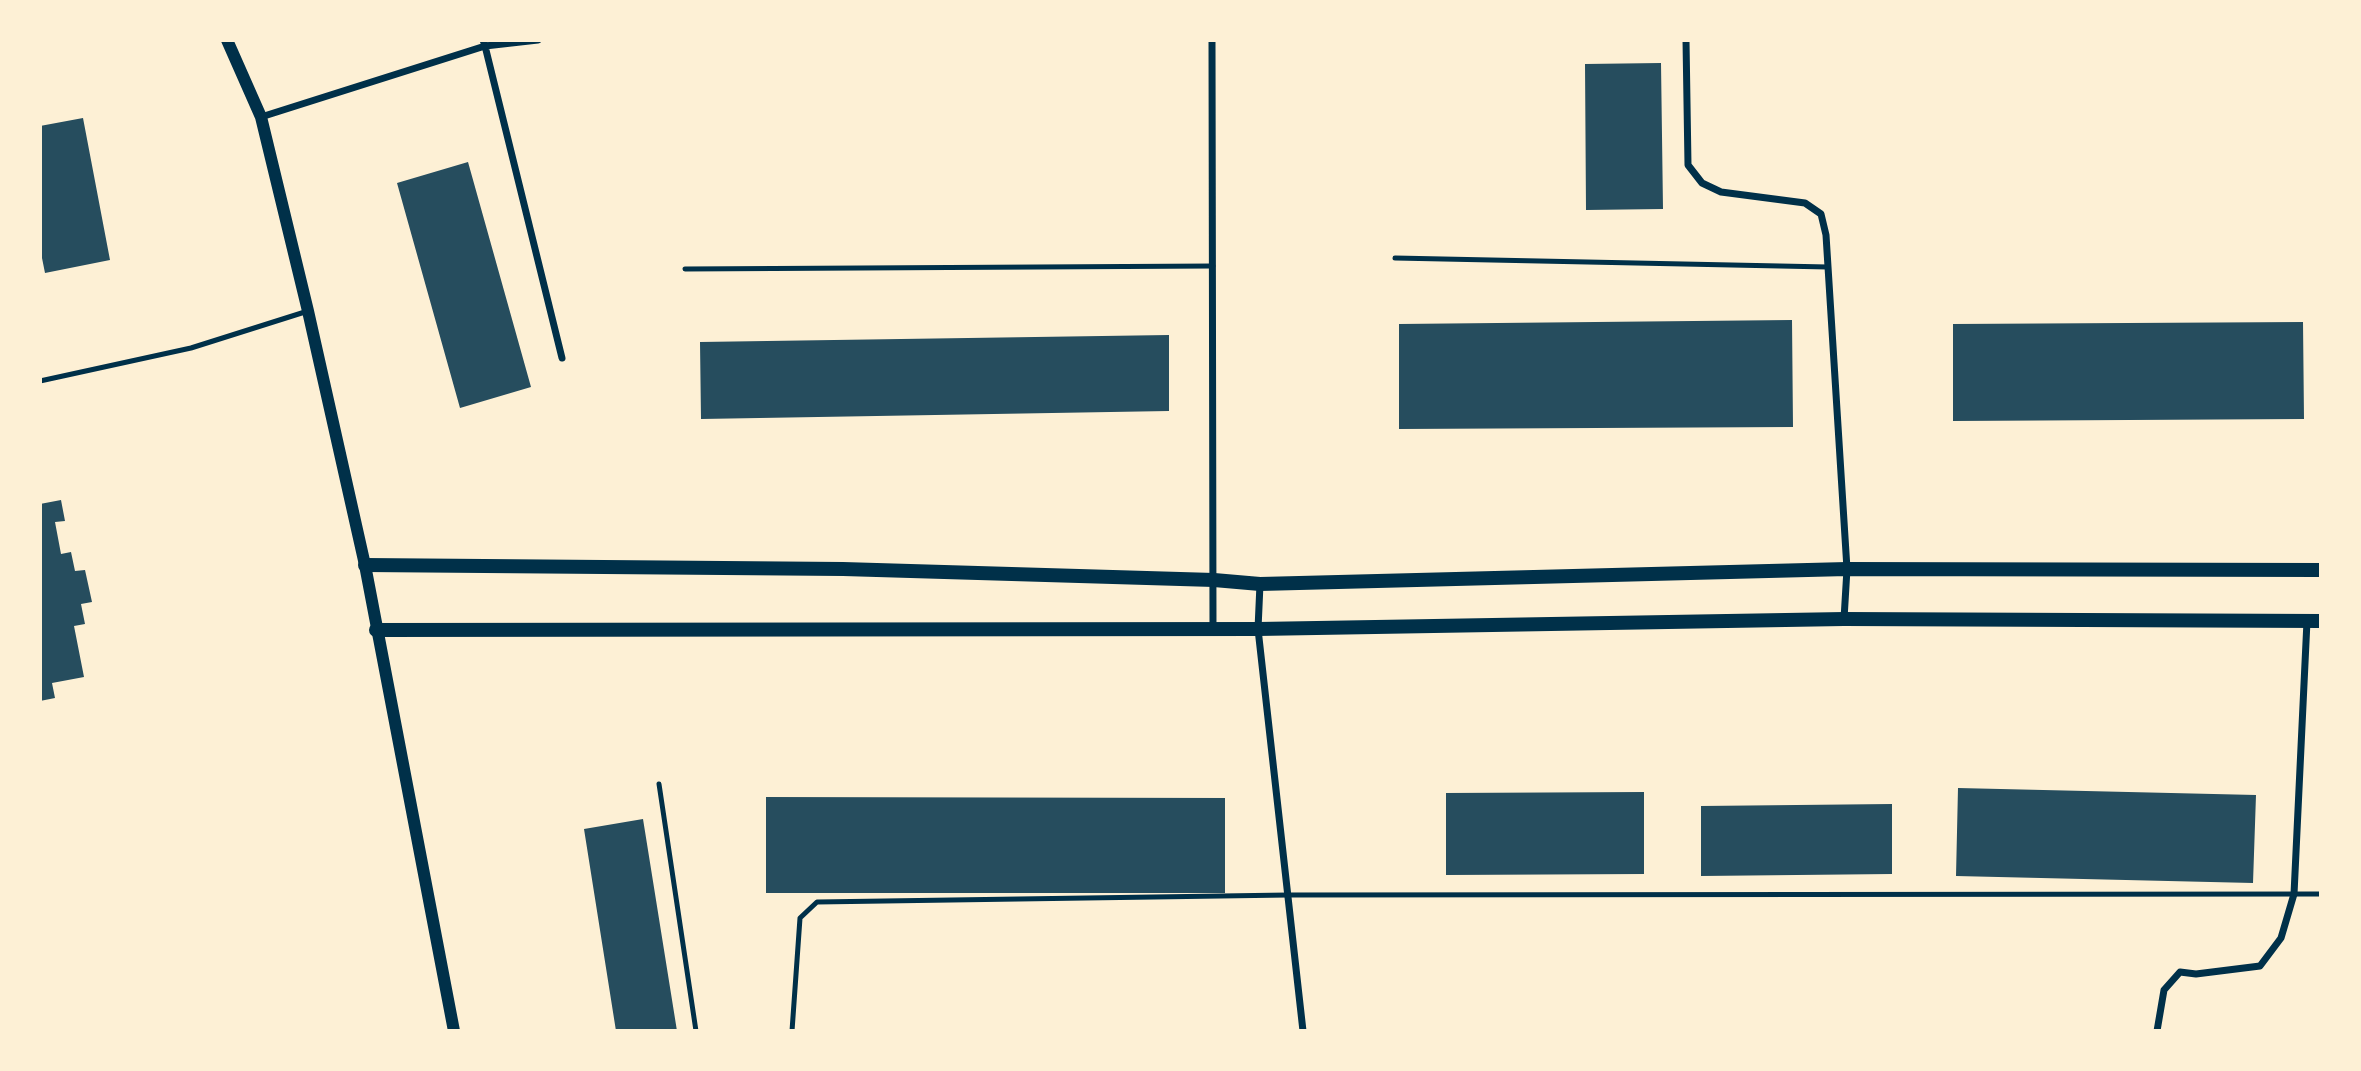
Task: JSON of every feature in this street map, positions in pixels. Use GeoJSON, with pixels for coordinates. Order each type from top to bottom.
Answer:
{"type":"FeatureCollection","features":[{"type":"Feature","properties":{"kind":"main road"},"geometry":{"type":"LineString","coordinates":[[365,565],[843,569],[1214,580],[1260,584],[1847,569],[2321,570]]}},
{"type":"Feature","properties":{"kind":"main road"},"geometry":{"type":"LineString","coordinates":[[376,630],[1258,629],[1844,619],[2314,621]]}},
{"type":"Feature","properties":{"kind":"street"},"geometry":{"type":"LineString","coordinates":[[227,40],[261,117],[308,311],[365,565],[454,1031]]}},
{"type":"Feature","properties":{"kind":"street"},"geometry":{"type":"LineString","coordinates":[[261,117],[484,43],[538,40]]}},
{"type":"Feature","properties":{"kind":"street"},"geometry":{"type":"LineString","coordinates":[[1212,40],[1213,629]]}},
{"type":"Feature","properties":{"kind":"street"},"geometry":{"type":"LineString","coordinates":[[1686,40],[1688,165],[1702,183],[1721,192],[1805,203],[1821,214],[1826,235],[1847,569],[1844,619]]}},
{"type":"Feature","properties":{"kind":"street"},"geometry":{"type":"LineString","coordinates":[[484,43],[562,358]]}},
{"type":"Feature","properties":{"kind":"street"},"geometry":{"type":"LineString","coordinates":[[1260,584],[1258,629],[1303,1031]]}},
{"type":"Feature","properties":{"kind":"street"},"geometry":{"type":"LineString","coordinates":[[2158,1031],[2164,990],[2180,972],[2196,974],[2260,966],[2281,938],[2294,894],[2314,621]]}},
{"type":"Feature","properties":{"kind":"lane"},"geometry":{"type":"LineString","coordinates":[[1395,258],[1828,267]]}},
{"type":"Feature","properties":{"kind":"lane"},"geometry":{"type":"LineString","coordinates":[[685,270],[1213,266]]}},
{"type":"Feature","properties":{"kind":"lane"},"geometry":{"type":"LineString","coordinates":[[40,381],[191,348],[308,311]]}},
{"type":"Feature","properties":{"kind":"lane"},"geometry":{"type":"LineString","coordinates":[[659,784],[696,1031]]}},
{"type":"Feature","properties":{"kind":"lane"},"geometry":{"type":"LineString","coordinates":[[792,1031],[800,918],[817,902],[1288,895],[2321,894]]}},
{"type":"Feature","properties":{"kind":"building"},"geometry":{"type":"Polygon","coordinates":[[[1661,63],[1663,209],[1586,210],[1585,64],[1661,63]]]}},
{"type":"Feature","properties":{"kind":"building"},"geometry":{"type":"Polygon","coordinates":[[[83,118],[110,260],[45,273],[40,248],[40,126],[83,118]]]}},
{"type":"Feature","properties":{"kind":"building"},"geometry":{"type":"Polygon","coordinates":[[[468,162],[531,387],[460,408],[397,183],[468,162]]]}},
{"type":"Feature","properties":{"kind":"building"},"geometry":{"type":"Polygon","coordinates":[[[1792,320],[1793,427],[1399,429],[1399,324],[1792,320]]]}},
{"type":"Feature","properties":{"kind":"building"},"geometry":{"type":"Polygon","coordinates":[[[2303,322],[2304,419],[1953,421],[1953,324],[2303,322]]]}},
{"type":"Feature","properties":{"kind":"building"},"geometry":{"type":"Polygon","coordinates":[[[1169,335],[1169,411],[701,419],[700,342],[1169,335]]]}},
{"type":"Feature","properties":{"kind":"building"},"geometry":{"type":"Polygon","coordinates":[[[61,500],[65,521],[55,522],[61,554],[71,552],[75,571],[85,570],[92,602],[81,604],[85,624],[74,626],[84,677],[52,683],[55,698],[40,701],[40,504],[61,500]]]}},
{"type":"Feature","properties":{"kind":"building"},"geometry":{"type":"Polygon","coordinates":[[[1958,788],[2256,795],[2253,883],[1956,876],[1958,788]]]}},
{"type":"Feature","properties":{"kind":"building"},"geometry":{"type":"Polygon","coordinates":[[[1644,792],[1644,874],[1446,875],[1446,793],[1644,792]]]}},
{"type":"Feature","properties":{"kind":"building"},"geometry":{"type":"Polygon","coordinates":[[[766,797],[1225,798],[1225,893],[766,893],[766,797]]]}},
{"type":"Feature","properties":{"kind":"building"},"geometry":{"type":"Polygon","coordinates":[[[1892,804],[1892,874],[1701,876],[1701,806],[1892,804]]]}},
{"type":"Feature","properties":{"kind":"building"},"geometry":{"type":"Polygon","coordinates":[[[643,819],[677,1031],[616,1031],[584,829],[643,819]]]}}]}
